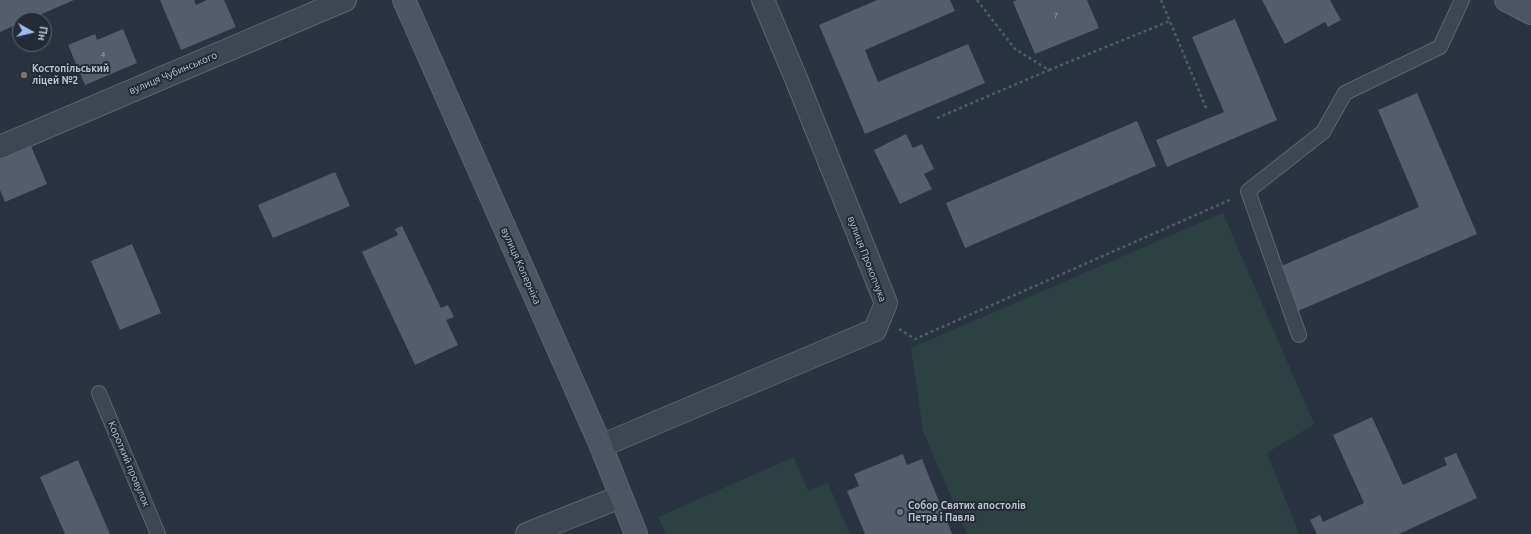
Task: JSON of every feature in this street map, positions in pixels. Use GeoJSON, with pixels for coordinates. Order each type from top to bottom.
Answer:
{"type":"FeatureCollection","features":[{"type":"Feature","properties":{"kind":"main road","name":"вулиця Коперніка"},"geometry":{"type":"LineString","coordinates":[[404,0],[600,446],[636,534]]}},
{"type":"Feature","properties":{"kind":"main road"},"geometry":{"type":"LineString","coordinates":[[1506,0],[1531,13]]}},
{"type":"Feature","properties":{"kind":"street","name":"вулиця Чубинського"},"geometry":{"type":"LineString","coordinates":[[0,147],[345,0]]}},
{"type":"Feature","properties":{"kind":"street","name":"вулиця Прокопчука"},"geometry":{"type":"LineString","coordinates":[[600,446],[875,330],[886,303],[763,0]]}},
{"type":"Feature","properties":{"kind":"street"},"geometry":{"type":"LineString","coordinates":[[527,534],[620,497]]}},
{"type":"Feature","properties":{"kind":"lane"},"geometry":{"type":"LineString","coordinates":[[1299,335],[1248,192],[1323,132],[1345,93],[1440,47],[1462,0]]}},
{"type":"Feature","properties":{"kind":"lane","name":"Короткий провулок"},"geometry":{"type":"LineString","coordinates":[[99,393],[158,534]]}},
{"type":"Feature","properties":{"kind":"path"},"geometry":{"type":"LineString","coordinates":[[977,0],[1015,49],[1049,70]]}},
{"type":"Feature","properties":{"kind":"path"},"geometry":{"type":"LineString","coordinates":[[1161,0],[1207,110]]}},
{"type":"Feature","properties":{"kind":"path"},"geometry":{"type":"LineString","coordinates":[[937,118],[1049,70],[1170,21]]}},
{"type":"Feature","properties":{"kind":"path"},"geometry":{"type":"LineString","coordinates":[[880,317],[915,339],[1248,192]]}},
{"type":"Feature","properties":{"kind":"green space"},"geometry":{"type":"Polygon","coordinates":[[[1223,213],[1314,424],[1267,453],[1299,534],[967,534],[923,431],[911,348],[1223,213]]]}},
{"type":"Feature","properties":{"kind":"green space"},"geometry":{"type":"Polygon","coordinates":[[[794,457],[808,491],[828,483],[850,534],[666,534],[658,517],[794,457]]]}},
{"type":"Feature","properties":{"kind":"building"},"geometry":{"type":"Polygon","coordinates":[[[0,0],[74,0],[46,12],[12,12],[12,27],[0,32],[0,0]]]}},
{"type":"Feature","properties":{"kind":"building"},"geometry":{"type":"Polygon","coordinates":[[[160,0],[194,0],[196,5],[207,0],[224,0],[236,27],[181,50],[160,0]]]}},
{"type":"Feature","properties":{"kind":"building"},"geometry":{"type":"Polygon","coordinates":[[[877,0],[950,0],[955,11],[865,50],[878,82],[968,44],[985,83],[865,134],[819,25],[877,0]]]}},
{"type":"Feature","properties":{"kind":"building"},"geometry":{"type":"Polygon","coordinates":[[[1017,0],[1087,0],[1099,28],[1035,54],[1013,2],[1017,0]]]}},
{"type":"Feature","properties":{"kind":"building"},"geometry":{"type":"Polygon","coordinates":[[[1262,0],[1330,0],[1341,20],[1328,27],[1325,22],[1285,44],[1262,0]]]}},
{"type":"Feature","properties":{"kind":"building"},"geometry":{"type":"Polygon","coordinates":[[[1235,19],[1277,120],[1167,167],[1156,140],[1224,112],[1192,37],[1235,19]]]}},
{"type":"Feature","properties":{"kind":"building"},"geometry":{"type":"Polygon","coordinates":[[[123,29],[137,63],[85,85],[68,45],[95,34],[97,40],[123,29]]]}},
{"type":"Feature","properties":{"kind":"building"},"geometry":{"type":"Polygon","coordinates":[[[1417,93],[1477,234],[1298,311],[1279,267],[1419,207],[1378,110],[1417,93]]]}},
{"type":"Feature","properties":{"kind":"building"},"geometry":{"type":"Polygon","coordinates":[[[1137,121],[1156,166],[965,248],[946,203],[1137,121]]]}},
{"type":"Feature","properties":{"kind":"building"},"geometry":{"type":"Polygon","coordinates":[[[906,134],[913,148],[922,144],[934,169],[924,174],[932,189],[900,204],[874,150],[906,134]]]}},
{"type":"Feature","properties":{"kind":"building"},"geometry":{"type":"Polygon","coordinates":[[[31,146],[47,184],[5,202],[0,190],[0,159],[31,146]]]}},
{"type":"Feature","properties":{"kind":"building"},"geometry":{"type":"Polygon","coordinates":[[[335,172],[350,206],[273,238],[258,205],[335,172]]]}},
{"type":"Feature","properties":{"kind":"building"},"geometry":{"type":"Polygon","coordinates":[[[402,226],[441,308],[448,305],[454,317],[446,320],[458,345],[415,365],[362,252],[398,235],[395,229],[402,226]]]}},
{"type":"Feature","properties":{"kind":"building"},"geometry":{"type":"Polygon","coordinates":[[[132,244],[161,313],[120,330],[91,261],[132,244]]]}},
{"type":"Feature","properties":{"kind":"building"},"geometry":{"type":"Polygon","coordinates":[[[1372,417],[1403,485],[1447,465],[1444,458],[1456,453],[1477,498],[1399,534],[1317,534],[1310,520],[1320,515],[1323,522],[1364,503],[1333,435],[1372,417]]]}},
{"type":"Feature","properties":{"kind":"building","name":"Собор Святих апостолів Петра і Павла"},"geometry":{"type":"Polygon","coordinates":[[[903,454],[907,465],[922,459],[952,534],[865,534],[847,491],[859,486],[854,474],[903,454]]]}},
{"type":"Feature","properties":{"kind":"building"},"geometry":{"type":"Polygon","coordinates":[[[78,460],[110,534],[65,534],[40,477],[78,460]]]}},
{"type":"Feature","properties":{"kind":"place","name":"Костопільський ліцей №2"},"geometry":{"type":"Point","coordinates":[24,75]}},
{"type":"Feature","properties":{"kind":"place","name":"Собор Святих апостолів Петра і Павла"},"geometry":{"type":"Point","coordinates":[900,512]}}]}
